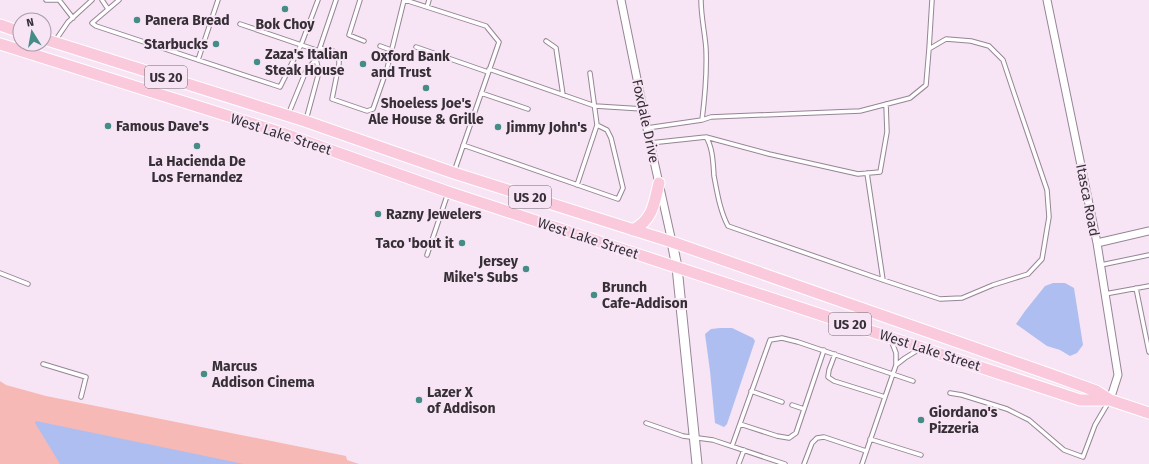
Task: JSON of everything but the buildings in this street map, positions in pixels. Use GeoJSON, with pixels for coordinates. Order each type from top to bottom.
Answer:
{"type":"FeatureCollection","features":[{"type":"Feature","properties":{"kind":"main road"},"geometry":{"type":"LineString","coordinates":[[0,25],[12,29]]}},
{"type":"Feature","properties":{"kind":"main road","name":"West Lake Street"},"geometry":{"type":"LineString","coordinates":[[52,42],[305,120],[454,173],[672,242],[1096,391],[1110,400],[1149,413]]}},
{"type":"Feature","properties":{"kind":"main road","name":"West Lake Street"},"geometry":{"type":"LineString","coordinates":[[0,44],[287,135],[448,192],[1080,400],[1110,400]]}},
{"type":"Feature","properties":{"kind":"main road"},"geometry":{"type":"LineString","coordinates":[[633,230],[645,222],[650,214],[655,203],[659,183]]}},
{"type":"Feature","properties":{"kind":"street","name":"Foxdale Drive"},"geometry":{"type":"LineString","coordinates":[[621,0],[672,242]]}},
{"type":"Feature","properties":{"kind":"street","name":"Itasca Road"},"geometry":{"type":"LineString","coordinates":[[1047,0],[1096,243],[1118,375],[1110,400]]}},
{"type":"Feature","properties":{"kind":"street"},"geometry":{"type":"LineString","coordinates":[[1096,243],[1149,231]]}},
{"type":"Feature","properties":{"kind":"street"},"geometry":{"type":"LineString","coordinates":[[672,242],[677,267],[697,464]]}},
{"type":"Feature","properties":{"kind":"lane"},"geometry":{"type":"LineString","coordinates":[[46,0],[59,0],[73,18]]}},
{"type":"Feature","properties":{"kind":"lane"},"geometry":{"type":"LineString","coordinates":[[52,38],[92,0]]}},
{"type":"Feature","properties":{"kind":"lane"},"geometry":{"type":"LineString","coordinates":[[102,0],[108,9]]}},
{"type":"Feature","properties":{"kind":"lane"},"geometry":{"type":"LineString","coordinates":[[119,0],[92,23],[96,26],[280,87],[301,45],[318,0]]}},
{"type":"Feature","properties":{"kind":"lane"},"geometry":{"type":"LineString","coordinates":[[198,60],[218,0]]}},
{"type":"Feature","properties":{"kind":"lane"},"geometry":{"type":"LineString","coordinates":[[288,116],[306,71],[316,59],[336,0]]}},
{"type":"Feature","properties":{"kind":"lane"},"geometry":{"type":"LineString","coordinates":[[360,0],[349,35],[364,41]]}},
{"type":"Feature","properties":{"kind":"lane"},"geometry":{"type":"LineString","coordinates":[[240,24],[301,45],[333,51],[339,57],[339,64],[332,99],[367,111],[373,109],[386,69],[404,0],[486,26],[499,42],[454,173]]}},
{"type":"Feature","properties":{"kind":"lane"},"geometry":{"type":"LineString","coordinates":[[427,7],[430,0]]}},
{"type":"Feature","properties":{"kind":"lane"},"geometry":{"type":"LineString","coordinates":[[701,0],[701,13],[706,48],[707,80],[702,120]]}},
{"type":"Feature","properties":{"kind":"lane"},"geometry":{"type":"LineString","coordinates":[[647,128],[702,120],[711,117],[860,111],[910,98],[926,85],[932,0]]}},
{"type":"Feature","properties":{"kind":"lane"},"geometry":{"type":"LineString","coordinates":[[706,137],[710,143],[715,178],[723,216],[728,226],[940,299],[962,298],[993,285],[1028,274],[1042,259],[1049,217],[1047,190],[1003,60],[989,46],[971,41],[946,39],[929,49]]}},
{"type":"Feature","properties":{"kind":"lane"},"geometry":{"type":"LineString","coordinates":[[546,41],[556,48],[563,95]]}},
{"type":"Feature","properties":{"kind":"lane"},"geometry":{"type":"LineString","coordinates":[[380,46],[391,50]]}},
{"type":"Feature","properties":{"kind":"lane"},"geometry":{"type":"LineString","coordinates":[[416,47],[595,106],[643,109]]}},
{"type":"Feature","properties":{"kind":"lane"},"geometry":{"type":"LineString","coordinates":[[305,120],[320,72],[316,59]]}},
{"type":"Feature","properties":{"kind":"lane"},"geometry":{"type":"LineString","coordinates":[[577,185],[597,125],[590,73]]}},
{"type":"Feature","properties":{"kind":"lane"},"geometry":{"type":"LineString","coordinates":[[481,93],[528,109]]}},
{"type":"Feature","properties":{"kind":"lane"},"geometry":{"type":"LineString","coordinates":[[650,143],[706,137],[776,156],[858,174],[880,172],[887,132],[886,104]]}},
{"type":"Feature","properties":{"kind":"lane"},"geometry":{"type":"LineString","coordinates":[[463,145],[618,199],[623,188],[611,138],[607,130],[597,125]]}},
{"type":"Feature","properties":{"kind":"lane"},"geometry":{"type":"LineString","coordinates":[[867,173],[883,280]]}},
{"type":"Feature","properties":{"kind":"lane"},"geometry":{"type":"LineString","coordinates":[[427,255],[448,192]]}},
{"type":"Feature","properties":{"kind":"lane"},"geometry":{"type":"LineString","coordinates":[[1100,265],[1149,255]]}},
{"type":"Feature","properties":{"kind":"lane"},"geometry":{"type":"LineString","coordinates":[[0,273],[28,284]]}},
{"type":"Feature","properties":{"kind":"lane"},"geometry":{"type":"LineString","coordinates":[[1105,294],[1149,286]]}},
{"type":"Feature","properties":{"kind":"lane"},"geometry":{"type":"LineString","coordinates":[[1136,288],[1149,352]]}},
{"type":"Feature","properties":{"kind":"lane"},"geometry":{"type":"LineString","coordinates":[[862,464],[896,365],[896,353],[890,337]]}},
{"type":"Feature","properties":{"kind":"lane"},"geometry":{"type":"LineString","coordinates":[[732,446],[770,340],[782,338],[798,342],[913,381]]}},
{"type":"Feature","properties":{"kind":"lane"},"geometry":{"type":"LineString","coordinates":[[896,365],[923,348]]}},
{"type":"Feature","properties":{"kind":"lane"},"geometry":{"type":"LineString","coordinates":[[740,424],[777,436],[789,438],[796,433],[824,350]]}},
{"type":"Feature","properties":{"kind":"lane"},"geometry":{"type":"LineString","coordinates":[[835,354],[828,377],[834,381],[885,397]]}},
{"type":"Feature","properties":{"kind":"lane"},"geometry":{"type":"LineString","coordinates":[[43,364],[86,377],[81,397]]}},
{"type":"Feature","properties":{"kind":"lane"},"geometry":{"type":"LineString","coordinates":[[751,391],[782,402]]}},
{"type":"Feature","properties":{"kind":"lane"},"geometry":{"type":"LineString","coordinates":[[950,393],[962,395],[1007,409],[1029,420],[1064,450],[1083,457],[1095,425],[1110,400]]}},
{"type":"Feature","properties":{"kind":"lane"},"geometry":{"type":"LineString","coordinates":[[792,405],[804,409]]}},
{"type":"Feature","properties":{"kind":"lane"},"geometry":{"type":"LineString","coordinates":[[646,423],[683,436],[713,440],[785,464]]}},
{"type":"Feature","properties":{"kind":"lane"},"geometry":{"type":"LineString","coordinates":[[804,464],[812,443],[817,438],[824,437],[866,451]]}},
{"type":"Feature","properties":{"kind":"lane"},"geometry":{"type":"LineString","coordinates":[[870,439],[921,455]]}},
{"type":"Feature","properties":{"kind":"lane"},"geometry":{"type":"LineString","coordinates":[[739,463],[744,450]]}},
{"type":"Feature","properties":{"kind":"shaded area"},"geometry":{"type":"Polygon","coordinates":[[[0,381],[6,385],[46,396],[346,456],[347,460],[359,464],[0,464],[0,381]]]}},
{"type":"Feature","properties":{"kind":"water"},"geometry":{"type":"Polygon","coordinates":[[[1053,283],[1065,283],[1074,288],[1083,345],[1077,353],[1070,356],[1060,350],[1047,346],[1016,324],[1045,286],[1053,283]]]}},
{"type":"Feature","properties":{"kind":"water"},"geometry":{"type":"Polygon","coordinates":[[[732,328],[753,338],[755,341],[727,424],[724,427],[715,423],[705,334],[711,329],[732,328]]]}},
{"type":"Feature","properties":{"kind":"water"},"geometry":{"type":"Polygon","coordinates":[[[36,421],[244,464],[60,464],[35,423],[36,421]]]}},
{"type":"Feature","properties":{"kind":"place","name":"Bok Choy"},"geometry":{"type":"Point","coordinates":[285,9]}},
{"type":"Feature","properties":{"kind":"place","name":"Panera Bread"},"geometry":{"type":"Point","coordinates":[137,20]}},
{"type":"Feature","properties":{"kind":"place","name":"Starbucks"},"geometry":{"type":"Point","coordinates":[216,44]}},
{"type":"Feature","properties":{"kind":"place","name":"Zaza's Italian Steak House"},"geometry":{"type":"Point","coordinates":[257,62]}},
{"type":"Feature","properties":{"kind":"place","name":"Oxford Bank and Trust"},"geometry":{"type":"Point","coordinates":[363,64]}},
{"type":"Feature","properties":{"kind":"place","name":"Shoeless Joe's Ale House & Grille"},"geometry":{"type":"Point","coordinates":[426,88]}},
{"type":"Feature","properties":{"kind":"place","name":"Famous Dave's"},"geometry":{"type":"Point","coordinates":[108,126]}},
{"type":"Feature","properties":{"kind":"place","name":"Jimmy John's"},"geometry":{"type":"Point","coordinates":[498,127]}},
{"type":"Feature","properties":{"kind":"place","name":"La Hacienda De Los Fernandez"},"geometry":{"type":"Point","coordinates":[197,146]}},
{"type":"Feature","properties":{"kind":"place","name":"Razny Jewelers"},"geometry":{"type":"Point","coordinates":[378,214]}},
{"type":"Feature","properties":{"kind":"place","name":"Taco 'bout it"},"geometry":{"type":"Point","coordinates":[462,243]}},
{"type":"Feature","properties":{"kind":"place","name":"Jersey Mike's Subs"},"geometry":{"type":"Point","coordinates":[526,269]}},
{"type":"Feature","properties":{"kind":"place","name":"Brunch Cafe-Addison"},"geometry":{"type":"Point","coordinates":[594,295]}},
{"type":"Feature","properties":{"kind":"place","name":"Marcus Addison Cinema"},"geometry":{"type":"Point","coordinates":[204,374]}},
{"type":"Feature","properties":{"kind":"place","name":"Lazer X of Addison"},"geometry":{"type":"Point","coordinates":[419,400]}},
{"type":"Feature","properties":{"kind":"place","name":"Giordano's Pizzeria"},"geometry":{"type":"Point","coordinates":[921,420]}}]}
